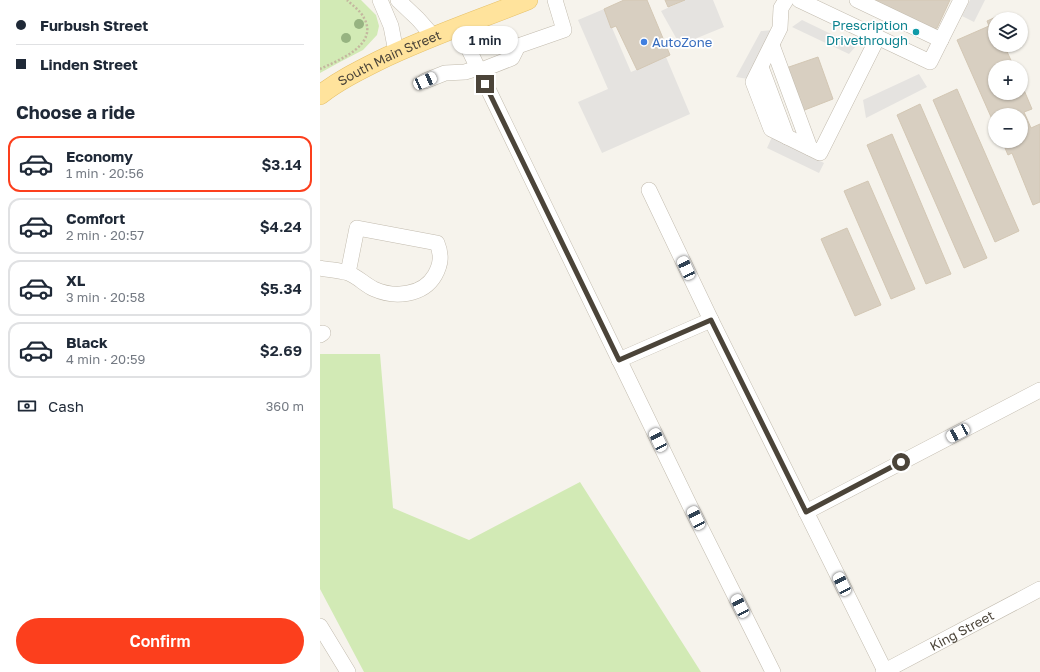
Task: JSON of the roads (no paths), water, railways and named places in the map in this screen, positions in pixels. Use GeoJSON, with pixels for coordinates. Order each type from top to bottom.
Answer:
{"type":"FeatureCollection","features":[{"type":"Feature","properties":{"kind":"main road","name":"South Main Street"},"geometry":{"type":"LineString","coordinates":[[320,95],[353,74],[396,52],[433,36],[528,0]]}},
{"type":"Feature","properties":{"kind":"street"},"geometry":{"type":"LineString","coordinates":[[380,0],[392,26],[396,52]]}},
{"type":"Feature","properties":{"kind":"street"},"geometry":{"type":"LineString","coordinates":[[398,0],[433,36]]}},
{"type":"Feature","properties":{"kind":"street"},"geometry":{"type":"LineString","coordinates":[[425,81],[445,73],[478,70],[512,58],[518,46],[564,30],[555,0]]}},
{"type":"Feature","properties":{"kind":"street"},"geometry":{"type":"LineString","coordinates":[[786,0],[781,8],[780,28],[753,82],[771,129],[820,153],[878,37]]}},
{"type":"Feature","properties":{"kind":"street"},"geometry":{"type":"LineString","coordinates":[[799,0],[930,62],[961,0]]}},
{"type":"Feature","properties":{"kind":"street"},"geometry":{"type":"LineString","coordinates":[[862,2],[886,24],[939,44]]}},
{"type":"Feature","properties":{"kind":"street"},"geometry":{"type":"LineString","coordinates":[[458,27],[619,360],[773,672]]}},
{"type":"Feature","properties":{"kind":"street"},"geometry":{"type":"LineString","coordinates":[[766,56],[798,142]]}},
{"type":"Feature","properties":{"kind":"street"},"geometry":{"type":"LineString","coordinates":[[649,190],[711,320],[884,672]]}},
{"type":"Feature","properties":{"kind":"street"},"geometry":{"type":"LineString","coordinates":[[320,268],[348,273],[375,290],[387,294],[400,295],[414,293],[432,279],[440,262],[441,252],[437,243],[357,228],[348,273]]}},
{"type":"Feature","properties":{"kind":"street"},"geometry":{"type":"LineString","coordinates":[[619,360],[711,320]]}},
{"type":"Feature","properties":{"kind":"street"},"geometry":{"type":"LineString","coordinates":[[806,512],[1040,390]]}},
{"type":"Feature","properties":{"kind":"street","name":"King Street"},"geometry":{"type":"LineString","coordinates":[[884,672],[1040,589]]}},
{"type":"Feature","properties":{"kind":"street"},"geometry":{"type":"LineString","coordinates":[[320,626],[348,672]]}},
{"type":"Feature","properties":{"kind":"place","name":"Prescription Drivethrough"},"geometry":{"type":"Point","coordinates":[916,32]}},
{"type":"Feature","properties":{"kind":"place","name":"AutoZone"},"geometry":{"type":"Point","coordinates":[644,42]}}]}
